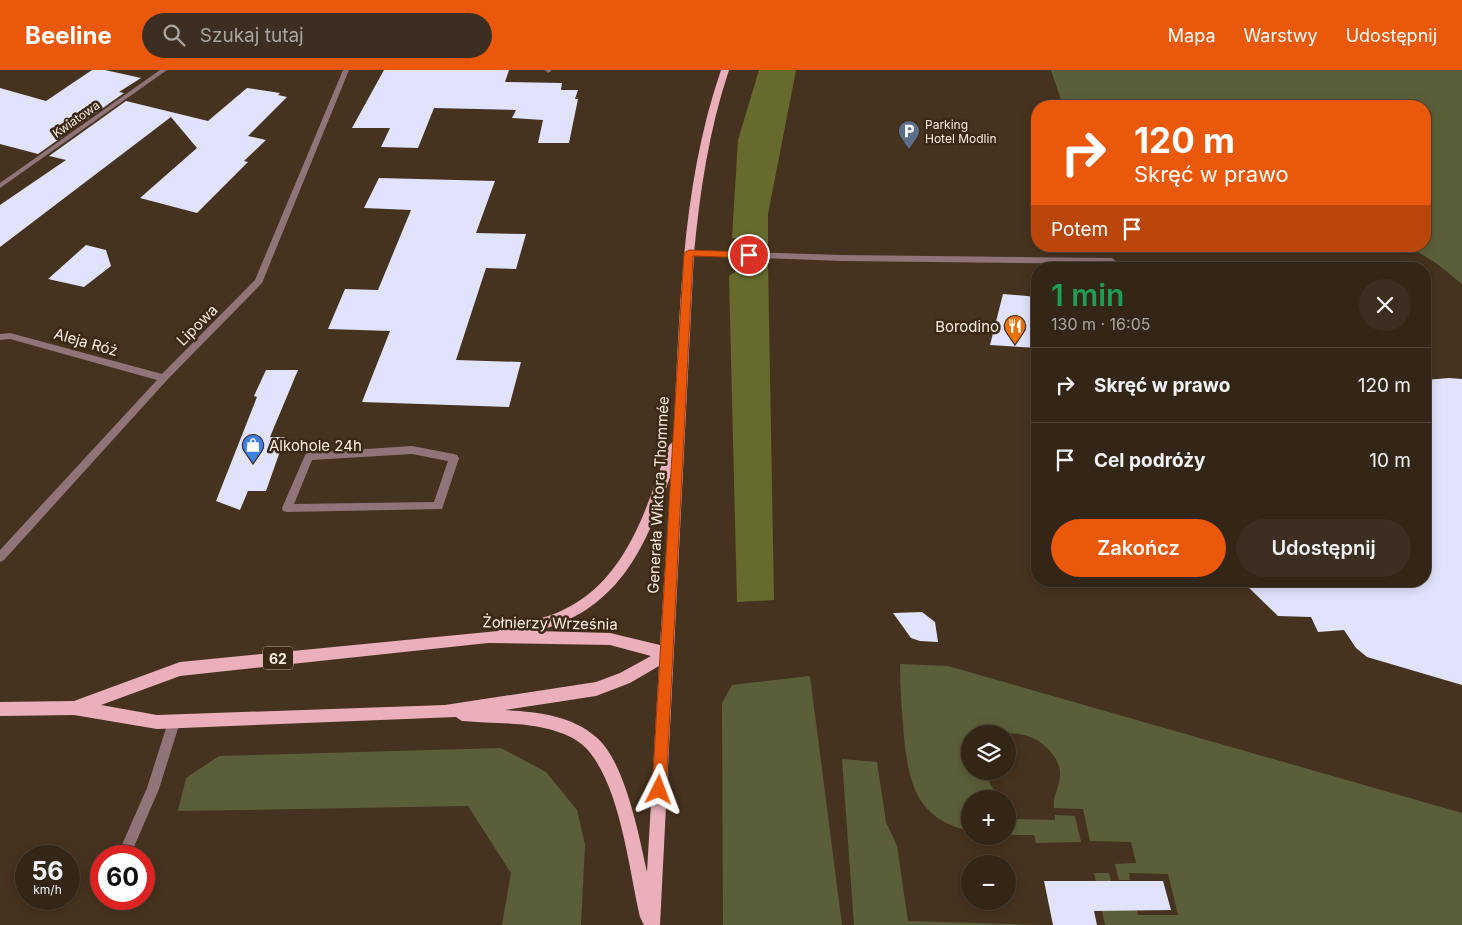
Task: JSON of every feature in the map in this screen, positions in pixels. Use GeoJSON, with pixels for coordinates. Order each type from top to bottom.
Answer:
{"type":"FeatureCollection","features":[{"type":"Feature","properties":{"kind":"main road","name":"Generała Wiktora Thommée"},"geometry":{"type":"LineString","coordinates":[[651,925],[689,253],[699,167],[709,120],[725,70]]}},
{"type":"Feature","properties":{"kind":"main road","name":"62"},"geometry":{"type":"LineString","coordinates":[[488,637],[550,621],[576,610],[615,577],[628,561],[642,538],[678,432]]}},
{"type":"Feature","properties":{"kind":"main road","name":"Żołnierzy Września"},"geometry":{"type":"LineString","coordinates":[[74,708],[180,669],[488,637],[610,639],[667,654]]}},
{"type":"Feature","properties":{"kind":"main road","name":"Żołnierzy Września"},"geometry":{"type":"LineString","coordinates":[[0,710],[74,708],[156,722],[445,712],[596,688],[625,678],[667,654]]}},
{"type":"Feature","properties":{"kind":"main road"},"geometry":{"type":"LineString","coordinates":[[445,712],[552,723],[577,732],[595,746],[610,769],[651,925]]}},
{"type":"Feature","properties":{"kind":"street","name":"Kwiatowa"},"geometry":{"type":"LineString","coordinates":[[0,186],[164,70]]}},
{"type":"Feature","properties":{"kind":"street","name":"Lipowa"},"geometry":{"type":"LineString","coordinates":[[0,557],[164,378],[259,281],[346,70]]}},
{"type":"Feature","properties":{"kind":"street"},"geometry":{"type":"LineString","coordinates":[[689,253],[842,258],[1112,260]]}},
{"type":"Feature","properties":{"kind":"street","name":"Aleja Róż"},"geometry":{"type":"LineString","coordinates":[[0,336],[10,336],[164,378]]}},
{"type":"Feature","properties":{"kind":"street"},"geometry":{"type":"LineString","coordinates":[[412,450],[454,458],[438,506],[287,508],[309,456],[412,450]]}},
{"type":"Feature","properties":{"kind":"street"},"geometry":{"type":"LineString","coordinates":[[128,845],[153,789],[174,722]]}},
{"type":"Feature","properties":{"kind":"green space"},"geometry":{"type":"Polygon","coordinates":[[[759,70],[796,70],[768,214],[768,244],[732,238],[738,140],[759,70]]]}},
{"type":"Feature","properties":{"kind":"green space"},"geometry":{"type":"Polygon","coordinates":[[[1051,70],[1462,70],[1462,284],[1436,263],[1418,252],[1431,252],[1431,100],[1061,100],[1051,70]]]}},
{"type":"Feature","properties":{"kind":"green space"},"geometry":{"type":"Polygon","coordinates":[[[768,262],[774,600],[737,602],[729,276],[744,266],[768,262]]]}},
{"type":"Feature","properties":{"kind":"green space"},"geometry":{"type":"Polygon","coordinates":[[[900,664],[948,666],[1462,813],[1462,925],[1105,925],[1094,873],[1109,873],[1114,892],[1133,892],[1138,915],[1178,915],[1168,874],[1129,873],[1130,880],[1119,880],[1115,864],[1136,863],[1131,842],[1090,841],[1083,809],[1054,808],[1054,799],[1060,777],[1057,762],[1049,750],[1039,741],[1016,734],[1016,725],[961,725],[961,780],[989,780],[995,790],[961,790],[961,828],[938,818],[927,809],[913,785],[906,754],[900,664]]]}},
{"type":"Feature","properties":{"kind":"green space"},"geometry":{"type":"Polygon","coordinates":[[[810,676],[842,925],[723,925],[722,703],[732,685],[810,676]]]}},
{"type":"Feature","properties":{"kind":"green space"},"geometry":{"type":"Polygon","coordinates":[[[501,748],[546,772],[577,810],[585,845],[581,925],[502,925],[511,873],[468,806],[178,811],[186,778],[219,756],[501,748]]]}},
{"type":"Feature","properties":{"kind":"green space"},"geometry":{"type":"Polygon","coordinates":[[[842,759],[877,762],[886,822],[897,846],[908,921],[1046,925],[854,925],[842,759]]]}},
{"type":"Feature","properties":{"kind":"green space"},"geometry":{"type":"Polygon","coordinates":[[[1055,815],[1075,816],[1081,842],[1036,843],[1034,835],[1016,835],[1016,819],[1055,820],[1055,815]]]}},
{"type":"Feature","properties":{"kind":"building"},"geometry":{"type":"Polygon","coordinates":[[[92,70],[105,70],[141,78],[119,92],[124,93],[38,154],[0,144],[0,88],[46,101],[92,70]]]}},
{"type":"Feature","properties":{"kind":"building"},"geometry":{"type":"Polygon","coordinates":[[[384,70],[509,70],[505,82],[562,83],[561,90],[578,90],[575,99],[578,99],[569,143],[538,143],[543,120],[512,118],[516,110],[434,108],[418,148],[381,147],[390,128],[352,128],[384,70]]]}},
{"type":"Feature","properties":{"kind":"building"},"geometry":{"type":"Polygon","coordinates":[[[247,88],[280,93],[278,95],[287,97],[248,136],[266,140],[244,161],[248,162],[197,213],[140,198],[197,148],[171,117],[0,247],[0,205],[66,160],[49,156],[126,101],[208,121],[247,88]]]}},
{"type":"Feature","properties":{"kind":"building"},"geometry":{"type":"Polygon","coordinates":[[[379,178],[495,181],[476,233],[526,234],[516,269],[486,268],[456,360],[521,362],[509,407],[362,402],[390,331],[328,329],[345,289],[378,290],[411,210],[364,208],[379,178]]]}},
{"type":"Feature","properties":{"kind":"building"},"geometry":{"type":"Polygon","coordinates":[[[86,245],[106,250],[111,266],[84,287],[48,279],[86,245]]]}},
{"type":"Feature","properties":{"kind":"building"},"geometry":{"type":"Polygon","coordinates":[[[1003,294],[1031,296],[1031,348],[990,345],[1003,294]]]}},
{"type":"Feature","properties":{"kind":"building"},"geometry":{"type":"Polygon","coordinates":[[[266,370],[298,370],[270,437],[285,437],[266,491],[248,491],[240,510],[216,501],[257,397],[254,396],[266,370]]]}},
{"type":"Feature","properties":{"kind":"building"},"geometry":{"type":"Polygon","coordinates":[[[1462,379],[1462,685],[1367,657],[1356,648],[1344,630],[1318,632],[1311,617],[1278,616],[1248,587],[1431,587],[1431,380],[1462,379]]]}},
{"type":"Feature","properties":{"kind":"building"},"geometry":{"type":"Polygon","coordinates":[[[922,612],[935,622],[938,642],[920,641],[911,638],[893,613],[922,612]]]}},
{"type":"Feature","properties":{"kind":"building"},"geometry":{"type":"Polygon","coordinates":[[[1044,881],[1163,881],[1171,910],[1094,911],[1097,925],[1053,925],[1044,881]]]}},
{"type":"Feature","properties":{"kind":"place","name":"Parking Hotel Modlin"},"geometry":{"type":"Point","coordinates":[909,150]}},
{"type":"Feature","properties":{"kind":"place","name":"Borodino"},"geometry":{"type":"Point","coordinates":[1015,345]}},
{"type":"Feature","properties":{"kind":"place","name":"Alkohole 24h"},"geometry":{"type":"Point","coordinates":[253,464]}},
{"type":"Feature","properties":{"kind":"route"},"geometry":{"type":"LineString","coordinates":[[659,790],[689,253],[749,255]]}}]}
